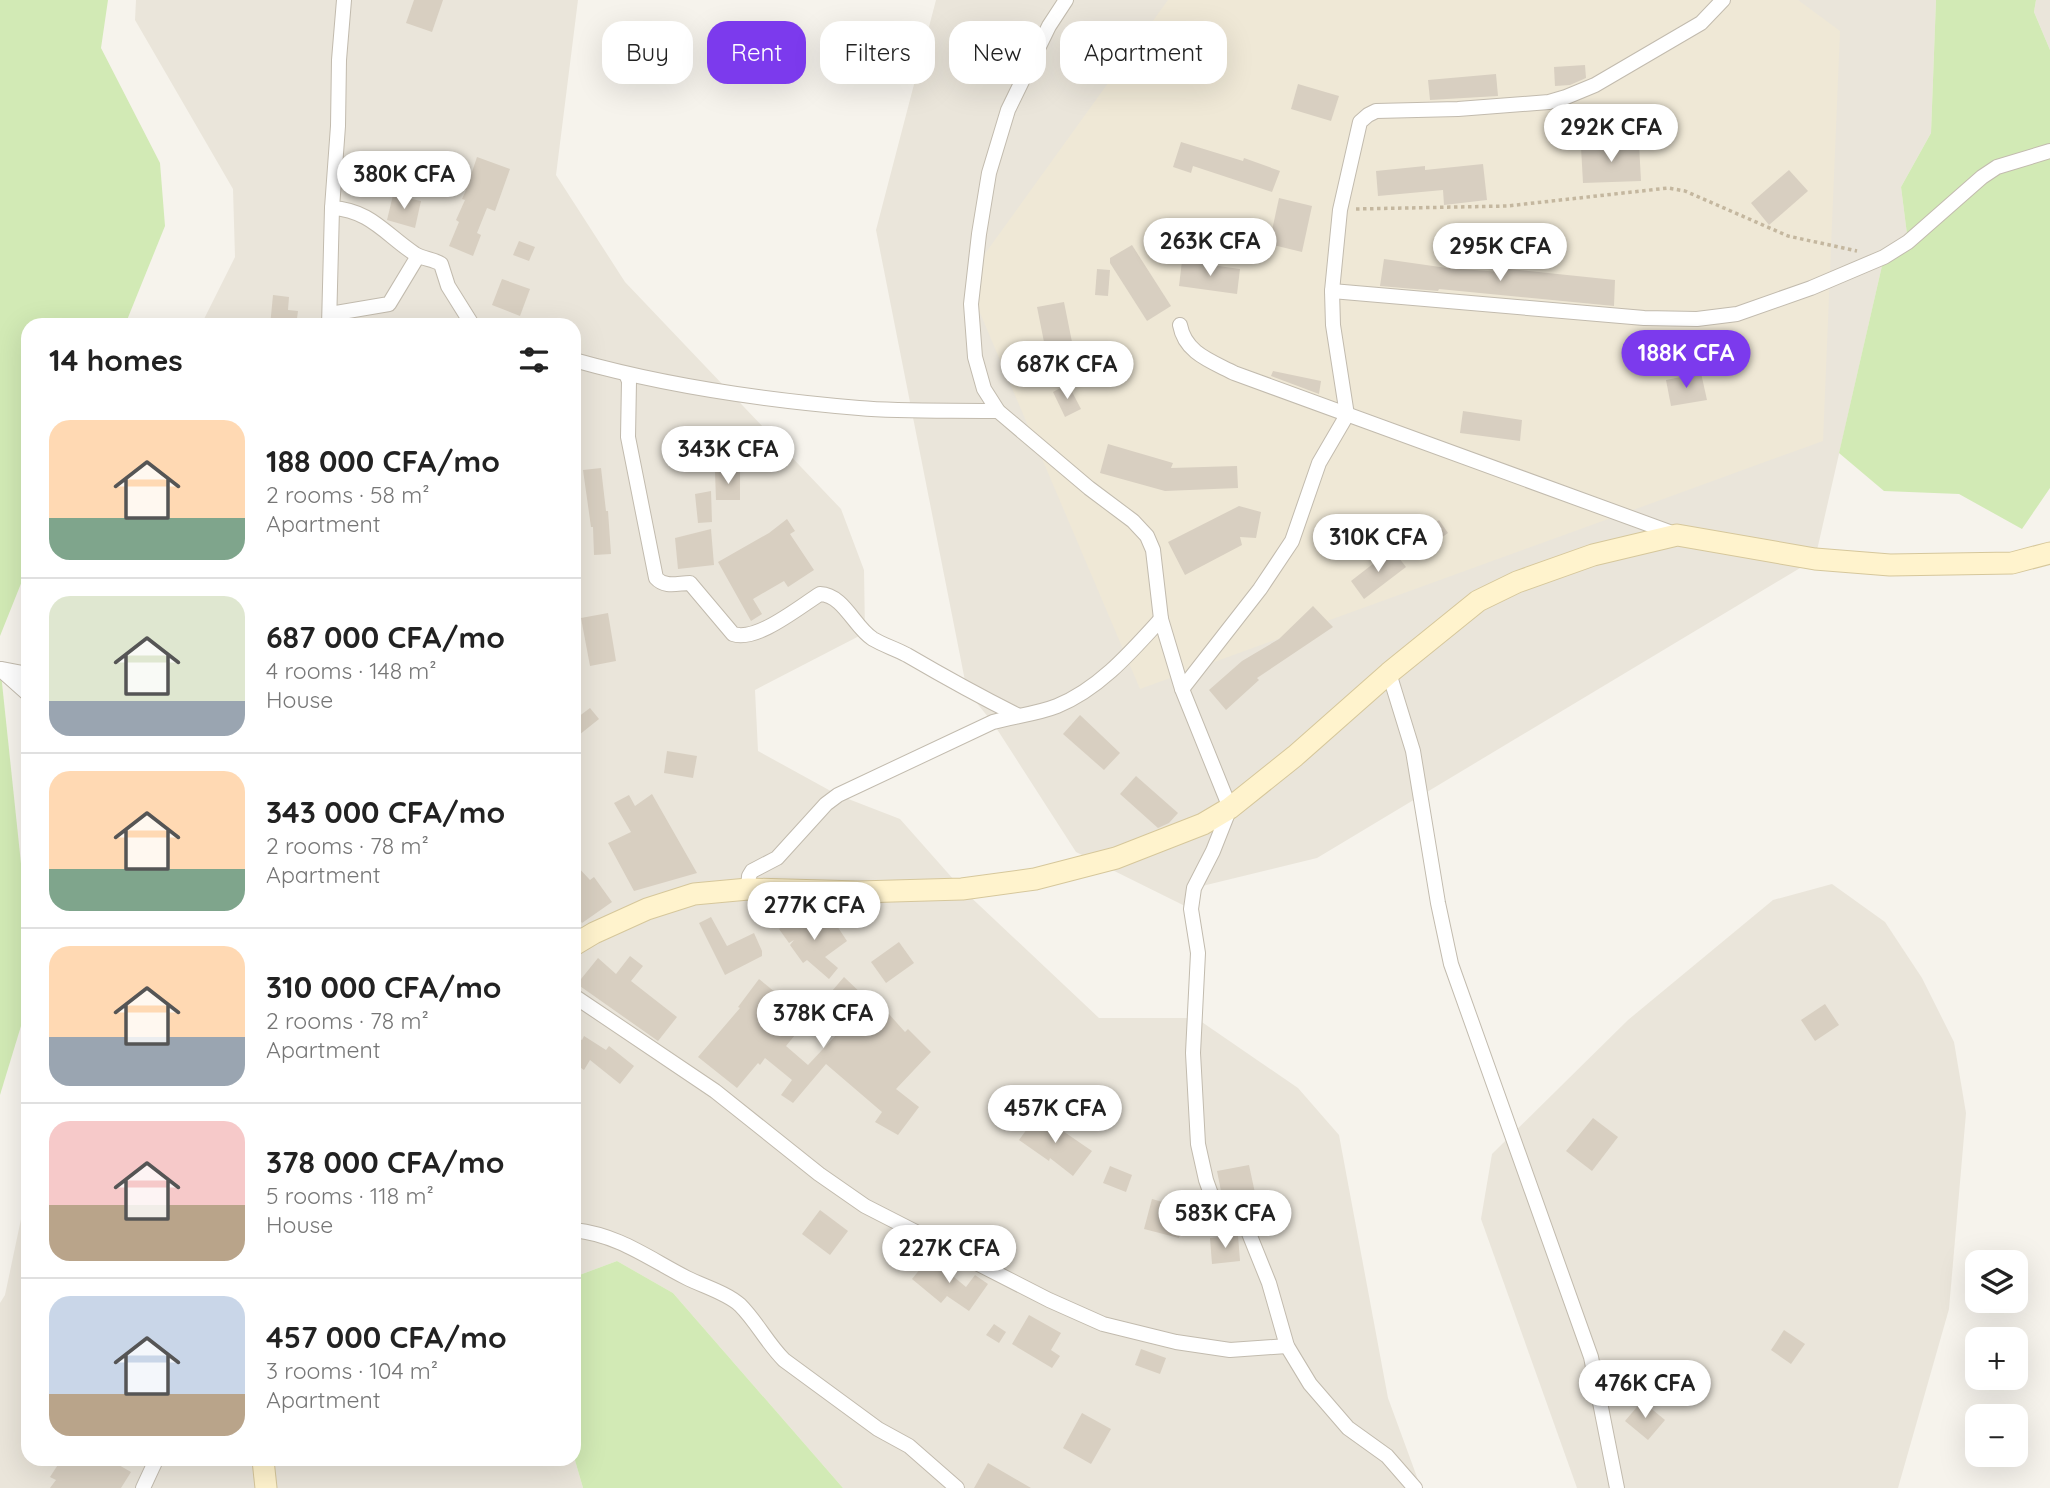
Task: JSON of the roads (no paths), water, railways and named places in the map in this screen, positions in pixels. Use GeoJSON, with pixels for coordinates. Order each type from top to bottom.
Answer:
{"type":"FeatureCollection","features":[{"type":"Feature","properties":{"kind":"street"},"geometry":{"type":"LineString","coordinates":[[330,318],[332,208],[344,0]]}},
{"type":"Feature","properties":{"kind":"street"},"geometry":{"type":"LineString","coordinates":[[1066,0],[1049,26],[1008,110],[986,186],[971,304],[975,357],[984,389],[998,411],[1089,488],[1133,521],[1147,536],[1153,550],[1161,619],[1182,689],[1230,808],[1194,888],[1191,909],[1198,953],[1193,1053],[1198,1144],[1211,1194],[1239,1214],[1244,1222],[1269,1283],[1287,1346],[1321,1399],[1348,1428],[1387,1456],[1415,1488]]}},
{"type":"Feature","properties":{"kind":"street"},"geometry":{"type":"LineString","coordinates":[[1182,689],[1260,589],[1292,541],[1319,463],[1347,415],[1333,325],[1332,291],[1340,210],[1360,122],[1368,114],[1377,111],[1458,109],[1549,102],[1566,97],[1595,85],[1701,23],[1723,0]]}},
{"type":"Feature","properties":{"kind":"street"},"geometry":{"type":"LineString","coordinates":[[1332,291],[1644,318],[1697,319],[1737,314],[1811,288],[1884,257],[1908,242],[1997,167],[2050,151]]}},
{"type":"Feature","properties":{"kind":"street"},"geometry":{"type":"LineString","coordinates":[[332,208],[369,217],[418,256],[441,264],[448,286],[468,318]]}},
{"type":"Feature","properties":{"kind":"street"},"geometry":{"type":"LineString","coordinates":[[337,318],[389,304],[418,256]]}},
{"type":"Feature","properties":{"kind":"street"},"geometry":{"type":"LineString","coordinates":[[1180,324],[1182,336],[1198,355],[1234,373],[1677,535],[1815,559],[1890,565],[2012,563],[2050,553]]}},
{"type":"Feature","properties":{"kind":"street"},"geometry":{"type":"LineString","coordinates":[[581,361],[626,374],[710,390],[860,408],[998,411]]}},
{"type":"Feature","properties":{"kind":"street"},"geometry":{"type":"LineString","coordinates":[[626,374],[629,381],[628,437],[642,514],[656,579],[659,582],[690,583],[733,634],[740,636],[755,634],[820,594],[828,595],[836,599],[873,639],[967,691],[1017,715]]}},
{"type":"Feature","properties":{"kind":"street"},"geometry":{"type":"LineString","coordinates":[[581,941],[647,909],[694,894],[748,889],[859,892],[962,889],[1035,879],[1116,858],[1203,824],[1230,808],[1478,601],[1517,582],[1593,555],[1677,535]]}},
{"type":"Feature","properties":{"kind":"street"},"geometry":{"type":"LineString","coordinates":[[748,889],[752,871],[777,858],[826,804],[838,795],[993,723],[1070,701],[1108,674],[1161,619]]}},
{"type":"Feature","properties":{"kind":"street"},"geometry":{"type":"LineString","coordinates":[[0,669],[21,673]]}},
{"type":"Feature","properties":{"kind":"street"},"geometry":{"type":"LineString","coordinates":[[0,669],[21,688]]}},
{"type":"Feature","properties":{"kind":"street"},"geometry":{"type":"LineString","coordinates":[[1389,673],[1413,751],[1451,964],[1591,1357],[1618,1488]]}},
{"type":"Feature","properties":{"kind":"street"},"geometry":{"type":"LineString","coordinates":[[581,1001],[715,1091],[819,1174],[865,1206],[1049,1300],[1103,1324],[1176,1342],[1230,1350],[1287,1346]]}},
{"type":"Feature","properties":{"kind":"street"},"geometry":{"type":"LineString","coordinates":[[581,1231],[598,1233],[629,1245],[738,1304],[784,1360],[878,1429],[909,1446],[957,1488]]}},
{"type":"Feature","properties":{"kind":"street"},"geometry":{"type":"LineString","coordinates":[[143,1488],[153,1466]]}},
{"type":"Feature","properties":{"kind":"street"},"geometry":{"type":"LineString","coordinates":[[263,1466],[266,1488]]}}]}
